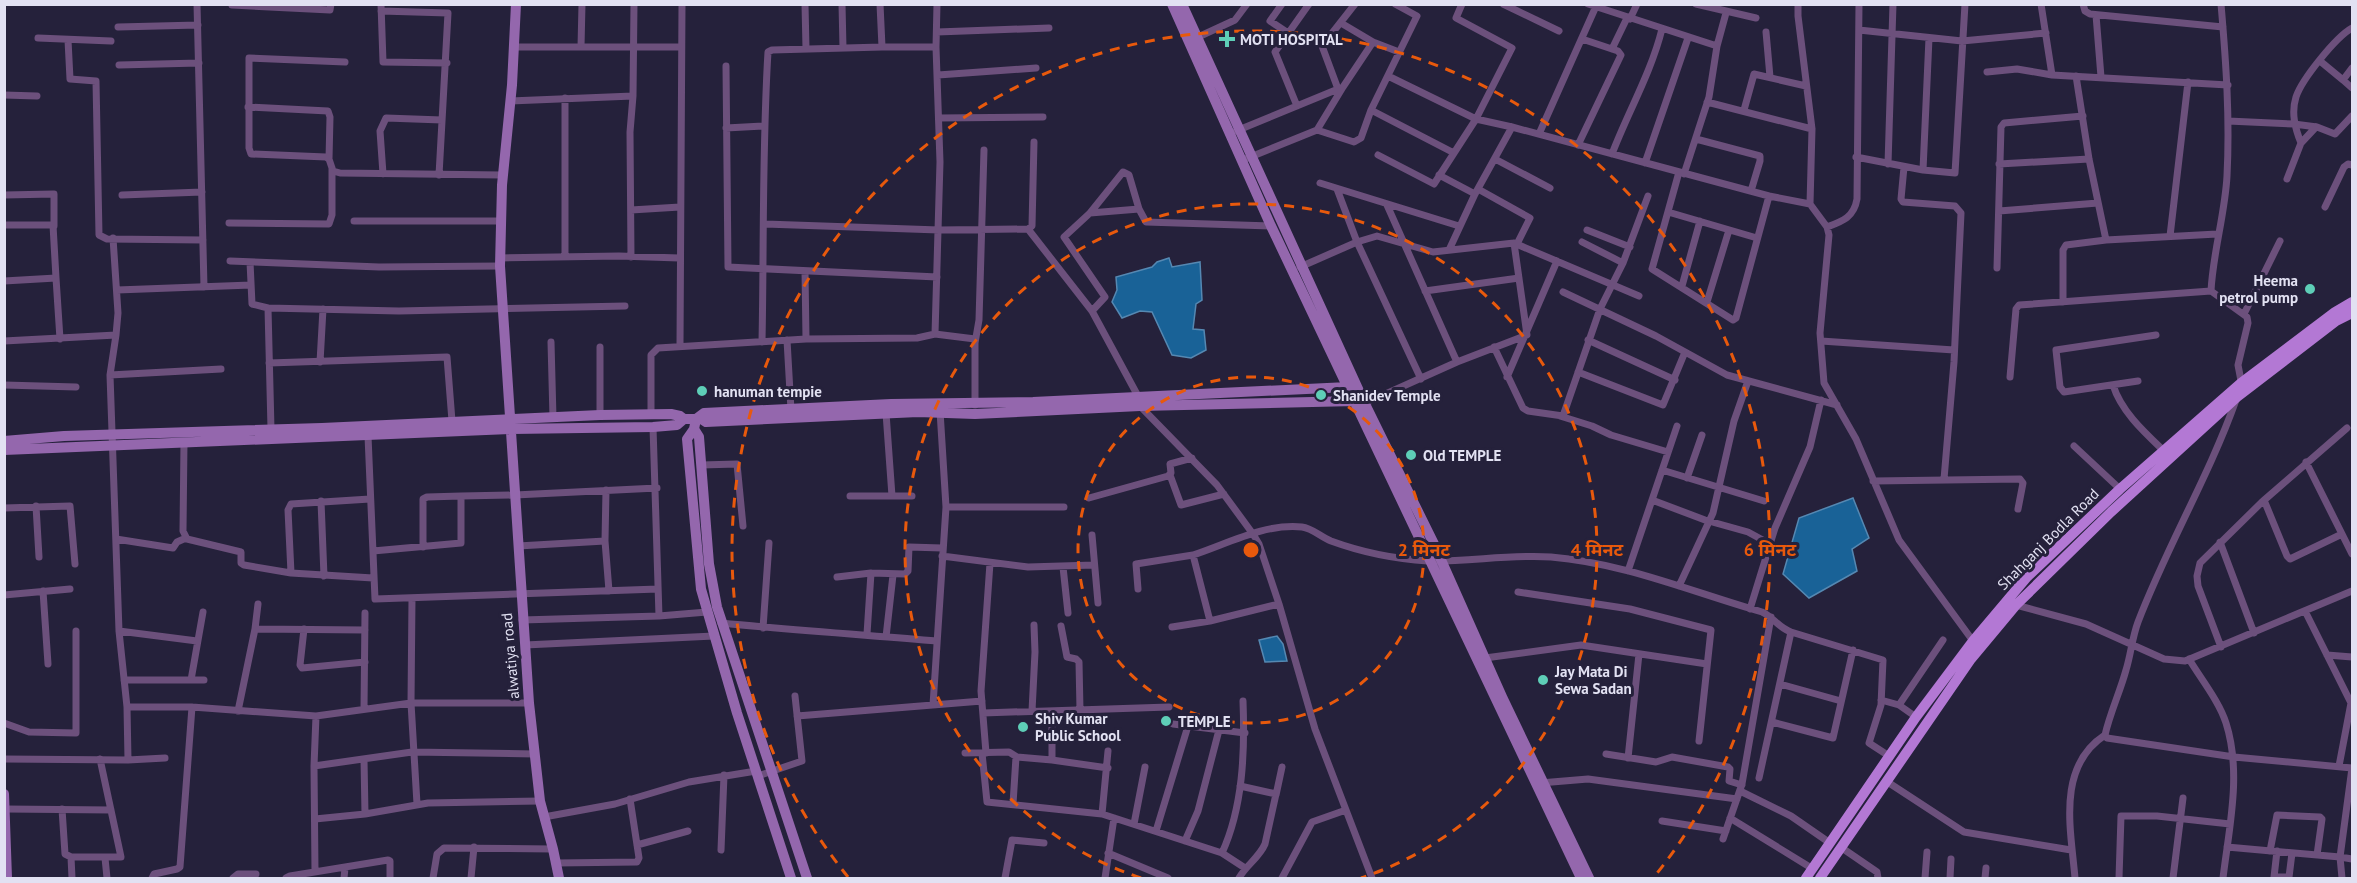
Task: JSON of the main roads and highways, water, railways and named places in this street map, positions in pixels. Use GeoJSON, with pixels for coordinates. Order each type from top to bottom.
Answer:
{"type":"FeatureCollection","features":[{"type":"Feature","properties":{"kind":"main road","name":"alwatiya road"},"geometry":{"type":"LineString","coordinates":[[516,4],[515,47],[502,175],[500,262],[529,703],[540,801],[559,879]]}},
{"type":"Feature","properties":{"kind":"main road"},"geometry":{"type":"LineString","coordinates":[[1172,4],[1193,39],[1235,131],[1271,226],[1297,268],[1348,387],[1360,404]]}},
{"type":"Feature","properties":{"kind":"main road"},"geometry":{"type":"LineString","coordinates":[[1182,4],[1193,39]]}},
{"type":"Feature","properties":{"kind":"main road"},"geometry":{"type":"LineString","coordinates":[[1246,158],[1540,783],[1589,879]]}},
{"type":"Feature","properties":{"kind":"main road","name":"Shahganj Bodla Road"},"geometry":{"type":"LineString","coordinates":[[1820,879],[1971,659],[2016,605],[2241,390],[2342,317],[2351,304]]}},
{"type":"Feature","properties":{"kind":"main road","name":"Shahganj Bodla Road"},"geometry":{"type":"LineString","coordinates":[[1809,874],[1916,717],[1973,641],[2027,578],[2120,489],[2164,451],[2351,304]]}},
{"type":"Feature","properties":{"kind":"main road"},"geometry":{"type":"LineString","coordinates":[[791,879],[701,589],[687,439],[693,422],[704,413],[975,408],[1140,402],[1348,387]]}},
{"type":"Feature","properties":{"kind":"main road"},"geometry":{"type":"LineString","coordinates":[[1140,402],[1360,404]]}},
{"type":"Feature","properties":{"kind":"main road"},"geometry":{"type":"LineString","coordinates":[[4,450],[271,429],[452,422],[653,427],[693,422],[886,413],[940,407]]}},
{"type":"Feature","properties":{"kind":"main road"},"geometry":{"type":"LineString","coordinates":[[4,441],[184,442],[368,436],[600,415],[676,414],[693,422],[699,437],[710,564],[717,607],[807,879]]}},
{"type":"Feature","properties":{"kind":"main road"},"geometry":{"type":"LineString","coordinates":[[694,525],[706,523]]}},
{"type":"Feature","properties":{"kind":"main road"},"geometry":{"type":"LineString","coordinates":[[1435,560],[1485,658],[1581,879]]}},
{"type":"Feature","properties":{"kind":"main road"},"geometry":{"type":"LineString","coordinates":[[4,794],[7,879]]}},
{"type":"Feature","properties":{"kind":"main road"},"geometry":{"type":"LineString","coordinates":[[1850,814],[1860,820]]}},
{"type":"Feature","properties":{"kind":"water"},"geometry":{"type":"Polygon","coordinates":[[[1169,258],[1172,267],[1200,262],[1202,300],[1196,304],[1193,329],[1204,330],[1206,350],[1191,358],[1172,355],[1152,312],[1140,311],[1122,318],[1112,302],[1117,290],[1116,277],[1152,267],[1157,262],[1169,258]]]}},
{"type":"Feature","properties":{"kind":"water"},"geometry":{"type":"Polygon","coordinates":[[[1853,498],[1869,538],[1852,549],[1857,571],[1809,598],[1783,574],[1799,518],[1853,498]]]}},
{"type":"Feature","properties":{"kind":"water"},"geometry":{"type":"Polygon","coordinates":[[[1277,636],[1283,644],[1287,661],[1265,662],[1259,640],[1277,636]]]}},
{"type":"Feature","properties":{"kind":"place","name":"MOTI HOSPITAL"},"geometry":{"type":"Point","coordinates":[1227,39]}},
{"type":"Feature","properties":{"kind":"place","name":"Heema petrol pump"},"geometry":{"type":"Point","coordinates":[2310,289]}},
{"type":"Feature","properties":{"kind":"place","name":"hanuman tempie"},"geometry":{"type":"Point","coordinates":[702,391]}},
{"type":"Feature","properties":{"kind":"place","name":"Shanidev Temple"},"geometry":{"type":"Point","coordinates":[1321,395]}},
{"type":"Feature","properties":{"kind":"place","name":"Old TEMPLE"},"geometry":{"type":"Point","coordinates":[1411,455]}},
{"type":"Feature","properties":{"kind":"place","name":"Jay Mata Di Sewa Sadan"},"geometry":{"type":"Point","coordinates":[1543,680]}},
{"type":"Feature","properties":{"kind":"place","name":"TEMPLE"},"geometry":{"type":"Point","coordinates":[1166,721]}},
{"type":"Feature","properties":{"kind":"place","name":"Shiv Kumar Public School"},"geometry":{"type":"Point","coordinates":[1023,727]}}]}
